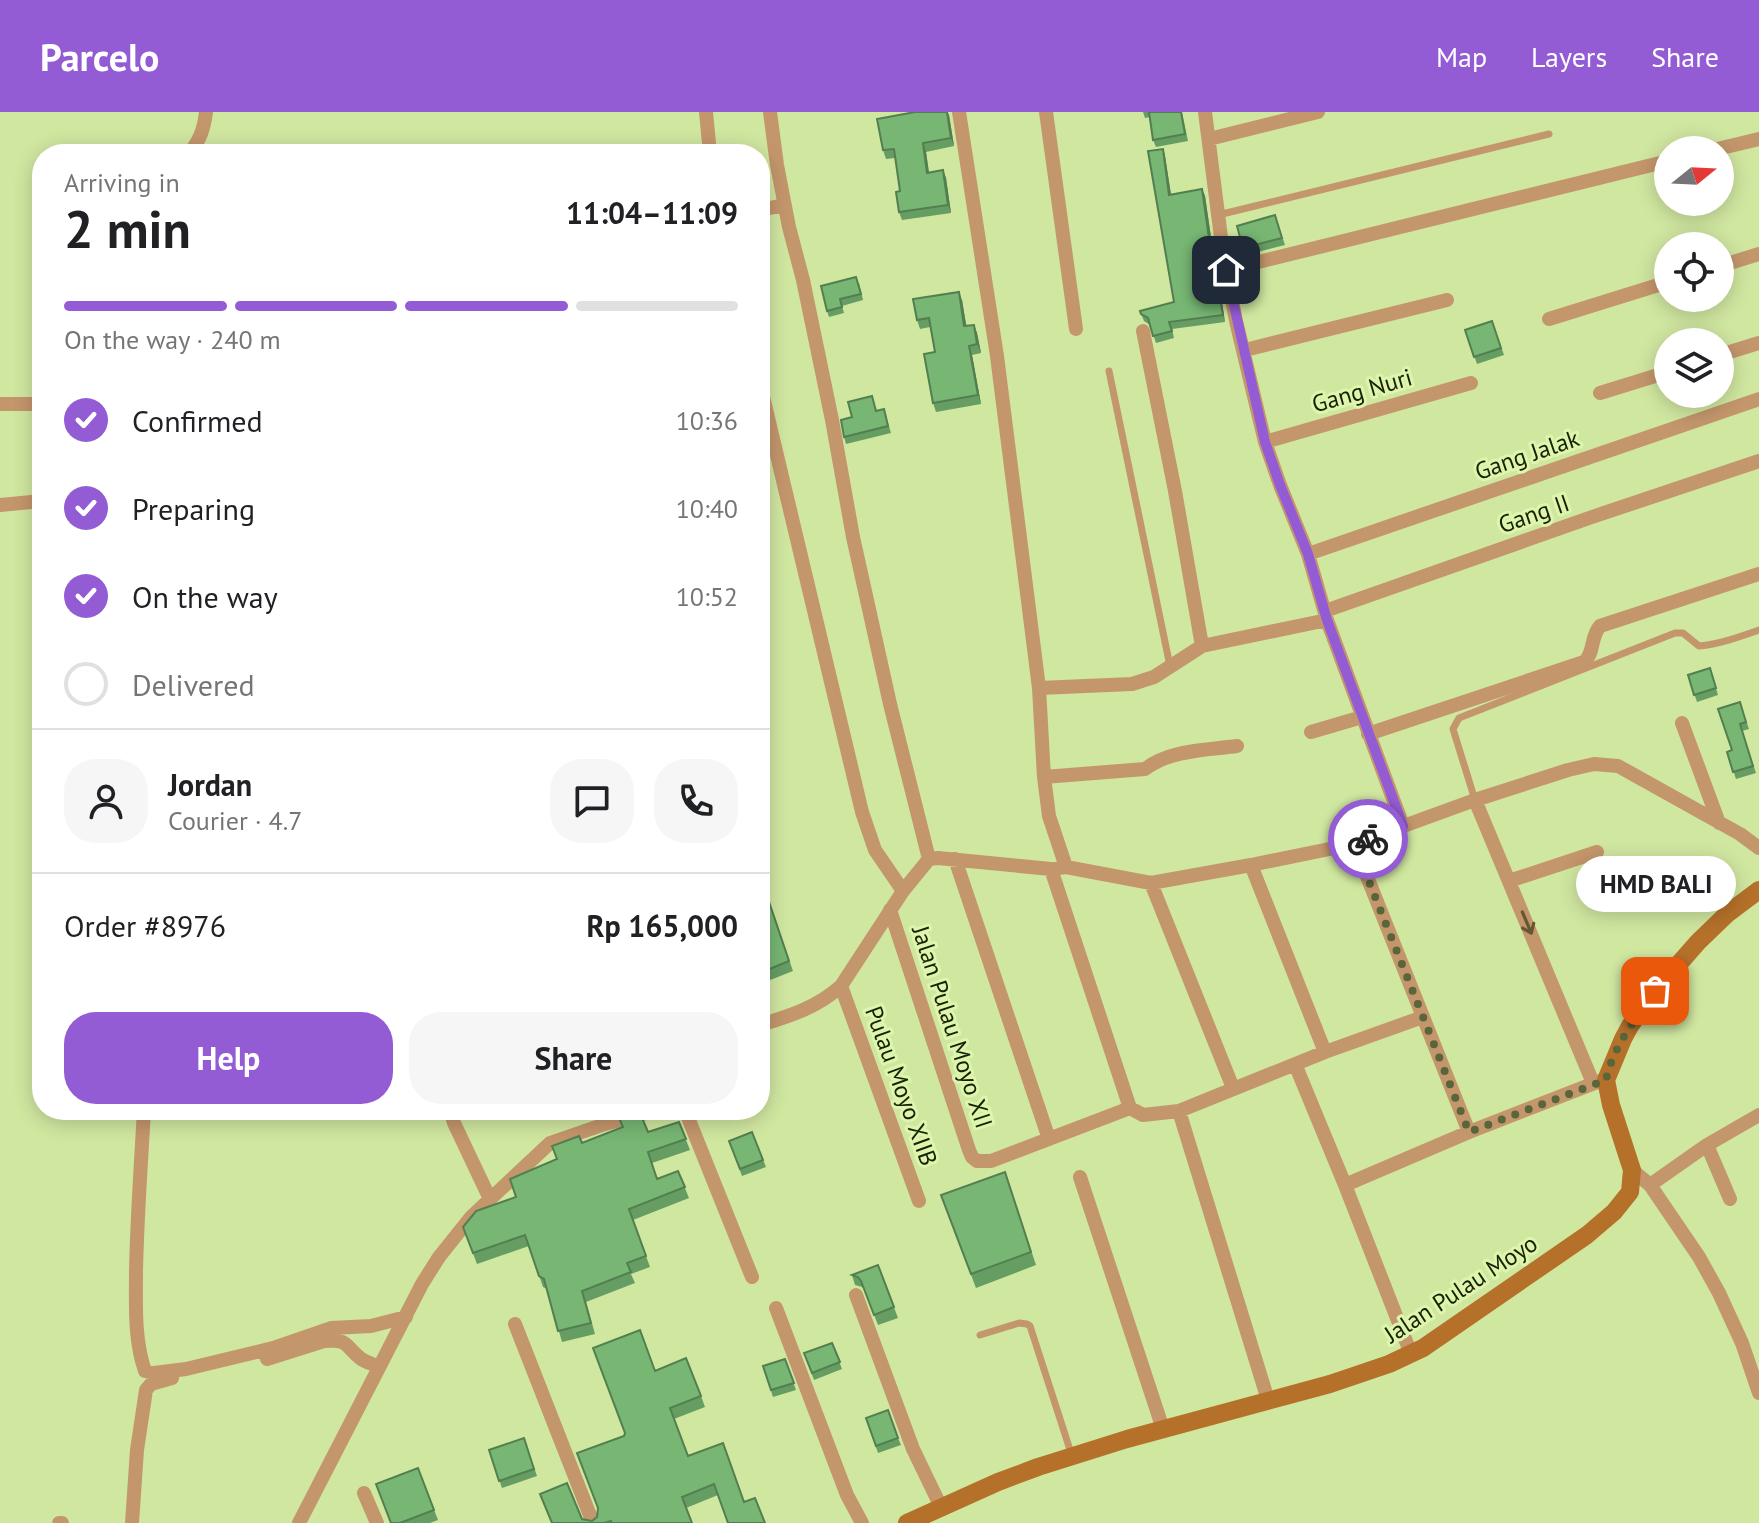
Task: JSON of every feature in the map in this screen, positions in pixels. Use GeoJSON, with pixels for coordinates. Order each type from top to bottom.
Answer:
{"type":"FeatureCollection","features":[{"type":"Feature","properties":{"kind":"street"},"geometry":{"type":"LineString","coordinates":[[196,144],[203,133],[206,112]]}},
{"type":"Feature","properties":{"kind":"street"},"geometry":{"type":"LineString","coordinates":[[706,112],[709,144]]}},
{"type":"Feature","properties":{"kind":"street"},"geometry":{"type":"LineString","coordinates":[[770,112],[784,205],[826,389],[853,537],[929,859]]}},
{"type":"Feature","properties":{"kind":"street"},"geometry":{"type":"LineString","coordinates":[[959,112],[997,356],[1039,688],[1049,816],[1130,1108],[1143,1115],[1179,1111],[1325,1052],[1423,1017]]}},
{"type":"Feature","properties":{"kind":"street"},"geometry":{"type":"LineString","coordinates":[[1046,112],[1076,329]]}},
{"type":"Feature","properties":{"kind":"street"},"geometry":{"type":"LineString","coordinates":[[1205,112],[1226,270],[1265,442],[1308,554],[1326,616],[1403,826]]}},
{"type":"Feature","properties":{"kind":"street"},"geometry":{"type":"LineString","coordinates":[[1209,139],[1318,112]]}},
{"type":"Feature","properties":{"kind":"street"},"geometry":{"type":"LineString","coordinates":[[1734,145],[1759,139]]}},
{"type":"Feature","properties":{"kind":"street"},"geometry":{"type":"LineString","coordinates":[[1226,270],[1654,164]]}},
{"type":"Feature","properties":{"kind":"street"},"geometry":{"type":"LineString","coordinates":[[770,208],[784,205]]}},
{"type":"Feature","properties":{"kind":"street"},"geometry":{"type":"LineString","coordinates":[[1734,263],[1758,258]]}},
{"type":"Feature","properties":{"kind":"street"},"geometry":{"type":"LineString","coordinates":[[1549,319],[1654,286]]}},
{"type":"Feature","properties":{"kind":"street"},"geometry":{"type":"LineString","coordinates":[[1245,350],[1447,300]]}},
{"type":"Feature","properties":{"kind":"street"},"geometry":{"type":"LineString","coordinates":[[1039,688],[1132,684],[1154,677],[1202,646],[1143,331]]}},
{"type":"Feature","properties":{"kind":"street"},"geometry":{"type":"LineString","coordinates":[[1734,351],[1759,343]]}},
{"type":"Feature","properties":{"kind":"street"},"geometry":{"type":"LineString","coordinates":[[1600,393],[1654,376]]}},
{"type":"Feature","properties":{"kind":"street","name":"Gang Nuri"},"geometry":{"type":"LineString","coordinates":[[1265,442],[1471,383]]}},
{"type":"Feature","properties":{"kind":"street","name":"Gang Jalak"},"geometry":{"type":"LineString","coordinates":[[1308,554],[1759,399]]}},
{"type":"Feature","properties":{"kind":"street"},"geometry":{"type":"LineString","coordinates":[[0,404],[32,404]]}},
{"type":"Feature","properties":{"kind":"street"},"geometry":{"type":"LineString","coordinates":[[770,426],[865,823],[875,850],[903,891]]}},
{"type":"Feature","properties":{"kind":"street","name":"Gang II"},"geometry":{"type":"LineString","coordinates":[[1202,646],[1326,616],[1592,517],[1759,461]]}},
{"type":"Feature","properties":{"kind":"street"},"geometry":{"type":"LineString","coordinates":[[0,505],[32,502]]}},
{"type":"Feature","properties":{"kind":"street"},"geometry":{"type":"LineString","coordinates":[[1368,734],[1584,662],[1590,657],[1593,636],[1600,626],[1759,574]]}},
{"type":"Feature","properties":{"kind":"street"},"geometry":{"type":"LineString","coordinates":[[1311,732],[1362,717]]}},
{"type":"Feature","properties":{"kind":"street"},"geometry":{"type":"LineString","coordinates":[[1682,723],[1719,823]]}},
{"type":"Feature","properties":{"kind":"street"},"geometry":{"type":"LineString","coordinates":[[1044,777],[1145,769],[1156,760],[1171,756],[1237,746]]}},
{"type":"Feature","properties":{"kind":"street"},"geometry":{"type":"LineString","coordinates":[[770,1022],[824,1001],[841,986],[903,891],[929,859],[1060,859],[1151,883],[1354,844],[1475,800],[1594,764],[1618,766],[1740,834],[1759,848]]}},
{"type":"Feature","properties":{"kind":"street"},"geometry":{"type":"LineString","coordinates":[[1475,800],[1611,1105],[1632,1170],[1650,1185],[1699,1257],[1742,1343],[1759,1393]]}},
{"type":"Feature","properties":{"kind":"street"},"geometry":{"type":"LineString","coordinates":[[1354,844],[1469,1132]]}},
{"type":"Feature","properties":{"kind":"street"},"geometry":{"type":"LineString","coordinates":[[1509,881],[1597,852]]}},
{"type":"Feature","properties":{"kind":"street"},"geometry":{"type":"LineString","coordinates":[[955,859],[1049,1139],[1130,1108]]}},
{"type":"Feature","properties":{"kind":"street"},"geometry":{"type":"LineString","coordinates":[[1251,865],[1325,1052]]}},
{"type":"Feature","properties":{"kind":"street"},"geometry":{"type":"LineString","coordinates":[[1151,883],[1233,1088]]}},
{"type":"Feature","properties":{"kind":"street"},"geometry":{"type":"LineString","coordinates":[[1345,1185],[1600,1081],[1630,1026],[1655,991],[1713,927],[1759,890]]}},
{"type":"Feature","properties":{"kind":"street","name":"Jalan Pulau Moyo XII"},"geometry":{"type":"LineString","coordinates":[[890,910],[972,1157],[977,1161],[991,1161],[1049,1139]]}},
{"type":"Feature","properties":{"kind":"street","name":"Pulau Moyo XIIB"},"geometry":{"type":"LineString","coordinates":[[841,986],[919,1201]]}},
{"type":"Feature","properties":{"kind":"street"},"geometry":{"type":"LineString","coordinates":[[1295,1064],[1411,1354]]}},
{"type":"Feature","properties":{"kind":"street"},"geometry":{"type":"LineString","coordinates":[[1179,1111],[1268,1400]]}},
{"type":"Feature","properties":{"kind":"street"},"geometry":{"type":"LineString","coordinates":[[1650,1185],[1707,1145],[1759,1115]]}},
{"type":"Feature","properties":{"kind":"street"},"geometry":{"type":"LineString","coordinates":[[143,1120],[136,1285],[140,1351],[145,1371],[186,1369],[273,1348],[331,1328],[371,1326],[406,1317]]}},
{"type":"Feature","properties":{"kind":"street"},"geometry":{"type":"LineString","coordinates":[[453,1120],[490,1199]]}},
{"type":"Feature","properties":{"kind":"street"},"geometry":{"type":"LineString","coordinates":[[299,1523],[371,1363],[406,1317],[439,1257],[471,1217],[550,1143],[620,1120]]}},
{"type":"Feature","properties":{"kind":"street"},"geometry":{"type":"LineString","coordinates":[[689,1120],[752,1277]]}},
{"type":"Feature","properties":{"kind":"street"},"geometry":{"type":"LineString","coordinates":[[1707,1145],[1730,1199]]}},
{"type":"Feature","properties":{"kind":"street","name":"Jalan Pulau Moyo"},"geometry":{"type":"LineString","coordinates":[[912,1522],[998,1482],[1072,1456],[1372,1371],[1411,1354],[1594,1229],[1614,1212],[1630,1192],[1632,1170]]}},
{"type":"Feature","properties":{"kind":"street"},"geometry":{"type":"LineString","coordinates":[[1080,1177],[1163,1429]]}},
{"type":"Feature","properties":{"kind":"street"},"geometry":{"type":"LineString","coordinates":[[856,1295],[913,1449],[941,1507]]}},
{"type":"Feature","properties":{"kind":"street"},"geometry":{"type":"LineString","coordinates":[[776,1308],[847,1495],[862,1523]]}},
{"type":"Feature","properties":{"kind":"street"},"geometry":{"type":"LineString","coordinates":[[515,1324],[593,1523]]}},
{"type":"Feature","properties":{"kind":"street"},"geometry":{"type":"LineString","coordinates":[[131,1523],[137,1450],[149,1385],[276,1357],[324,1341],[345,1343],[371,1363]]}},
{"type":"Feature","properties":{"kind":"street"},"geometry":{"type":"LineString","coordinates":[[364,1493],[377,1523]]}},
{"type":"Feature","properties":{"kind":"lane"},"geometry":{"type":"LineString","coordinates":[[1218,215],[1549,134]]}},
{"type":"Feature","properties":{"kind":"lane"},"geometry":{"type":"LineString","coordinates":[[1109,371],[1170,666]]}},
{"type":"Feature","properties":{"kind":"lane"},"geometry":{"type":"LineString","coordinates":[[1475,800],[1453,729],[1459,718],[1675,633],[1683,633],[1699,646],[1704,646],[1759,630]]}},
{"type":"Feature","properties":{"kind":"lane"},"geometry":{"type":"LineString","coordinates":[[980,1335],[1019,1323],[1030,1326],[1072,1456]]}},
{"type":"Feature","properties":{"kind":"building"},"geometry":{"type":"Polygon","coordinates":[[[915,112],[947,112],[951,138],[923,143],[927,173],[943,170],[948,205],[899,212],[896,192],[900,191],[894,149],[883,150],[877,119],[915,112]]]}},
{"type":"Feature","properties":{"kind":"building"},"geometry":{"type":"Polygon","coordinates":[[[1149,112],[1181,112],[1185,134],[1153,140],[1149,112]]]}},
{"type":"Feature","properties":{"kind":"building"},"geometry":{"type":"Polygon","coordinates":[[[1163,149],[1169,195],[1202,189],[1210,245],[1207,246],[1223,315],[1169,322],[1172,331],[1153,336],[1148,318],[1140,311],[1174,302],[1148,151],[1163,149]]]}},
{"type":"Feature","properties":{"kind":"building"},"geometry":{"type":"Polygon","coordinates":[[[1275,215],[1282,238],[1243,248],[1237,226],[1275,215]]]}},
{"type":"Feature","properties":{"kind":"building"},"geometry":{"type":"Polygon","coordinates":[[[856,277],[861,294],[840,299],[842,307],[827,311],[821,286],[856,277]]]}},
{"type":"Feature","properties":{"kind":"building"},"geometry":{"type":"Polygon","coordinates":[[[959,292],[964,326],[974,325],[977,344],[969,346],[978,395],[933,403],[924,354],[935,352],[929,318],[917,320],[913,299],[959,292]]]}},
{"type":"Feature","properties":{"kind":"building"},"geometry":{"type":"Polygon","coordinates":[[[1492,321],[1501,348],[1474,357],[1465,330],[1492,321]]]}},
{"type":"Feature","properties":{"kind":"building"},"geometry":{"type":"Polygon","coordinates":[[[872,396],[876,411],[884,409],[888,426],[844,437],[841,420],[852,417],[848,402],[872,396]]]}},
{"type":"Feature","properties":{"kind":"building"},"geometry":{"type":"Polygon","coordinates":[[[1710,668],[1716,688],[1694,695],[1688,675],[1710,668]]]}},
{"type":"Feature","properties":{"kind":"building"},"geometry":{"type":"Polygon","coordinates":[[[1740,702],[1746,722],[1740,724],[1753,766],[1733,772],[1727,752],[1732,750],[1718,709],[1740,702]]]}},
{"type":"Feature","properties":{"kind":"building"},"geometry":{"type":"Polygon","coordinates":[[[770,905],[789,961],[770,969],[770,905]]]}},
{"type":"Feature","properties":{"kind":"building"},"geometry":{"type":"Polygon","coordinates":[[[620,1120],[643,1120],[648,1132],[679,1122],[686,1139],[648,1152],[657,1179],[678,1171],[685,1187],[629,1209],[646,1256],[627,1263],[631,1272],[582,1291],[591,1323],[558,1331],[544,1279],[539,1276],[525,1235],[473,1253],[463,1227],[476,1211],[516,1197],[510,1179],[557,1159],[552,1146],[579,1136],[582,1143],[623,1127],[620,1120]]]}},
{"type":"Feature","properties":{"kind":"building"},"geometry":{"type":"Polygon","coordinates":[[[752,1132],[763,1160],[740,1169],[729,1141],[752,1132]]]}},
{"type":"Feature","properties":{"kind":"building"},"geometry":{"type":"Polygon","coordinates":[[[1005,1172],[1031,1252],[971,1274],[941,1195],[1005,1172]]]}},
{"type":"Feature","properties":{"kind":"building"},"geometry":{"type":"Polygon","coordinates":[[[878,1265],[894,1307],[874,1315],[861,1281],[852,1275],[878,1265]]]}},
{"type":"Feature","properties":{"kind":"building"},"geometry":{"type":"Polygon","coordinates":[[[640,1330],[655,1371],[686,1358],[701,1396],[670,1408],[688,1456],[723,1443],[744,1502],[755,1498],[765,1523],[728,1523],[714,1484],[682,1497],[692,1523],[552,1523],[540,1494],[567,1483],[582,1519],[592,1521],[597,1517],[598,1508],[577,1453],[625,1433],[593,1348],[640,1330]]]}},
{"type":"Feature","properties":{"kind":"building"},"geometry":{"type":"Polygon","coordinates":[[[832,1343],[840,1362],[812,1373],[804,1353],[832,1343]]]}},
{"type":"Feature","properties":{"kind":"building"},"geometry":{"type":"Polygon","coordinates":[[[785,1359],[794,1383],[771,1390],[763,1366],[785,1359]]]}},
{"type":"Feature","properties":{"kind":"building"},"geometry":{"type":"Polygon","coordinates":[[[888,1410],[898,1438],[876,1446],[866,1418],[888,1410]]]}},
{"type":"Feature","properties":{"kind":"building"},"geometry":{"type":"Polygon","coordinates":[[[524,1438],[534,1469],[499,1481],[489,1450],[524,1438]]]}},
{"type":"Feature","properties":{"kind":"building"},"geometry":{"type":"Polygon","coordinates":[[[418,1468],[434,1510],[400,1523],[391,1523],[376,1484],[418,1468]]]}},
{"type":"Feature","properties":{"kind":"way so far"},"geometry":{"type":"LineString","coordinates":[[1368,839],[1354,844],[1469,1132],[1606,1080],[1630,1026],[1655,991]]}},
{"type":"Feature","properties":{"kind":"place","name":"HMD BALI"},"geometry":{"type":"Point","coordinates":[1655,991]}},
{"type":"Feature","properties":{"kind":"route"},"geometry":{"type":"LineString","coordinates":[[1226,270],[1265,442],[1308,554],[1327,620],[1403,826],[1368,839]]}}]}
